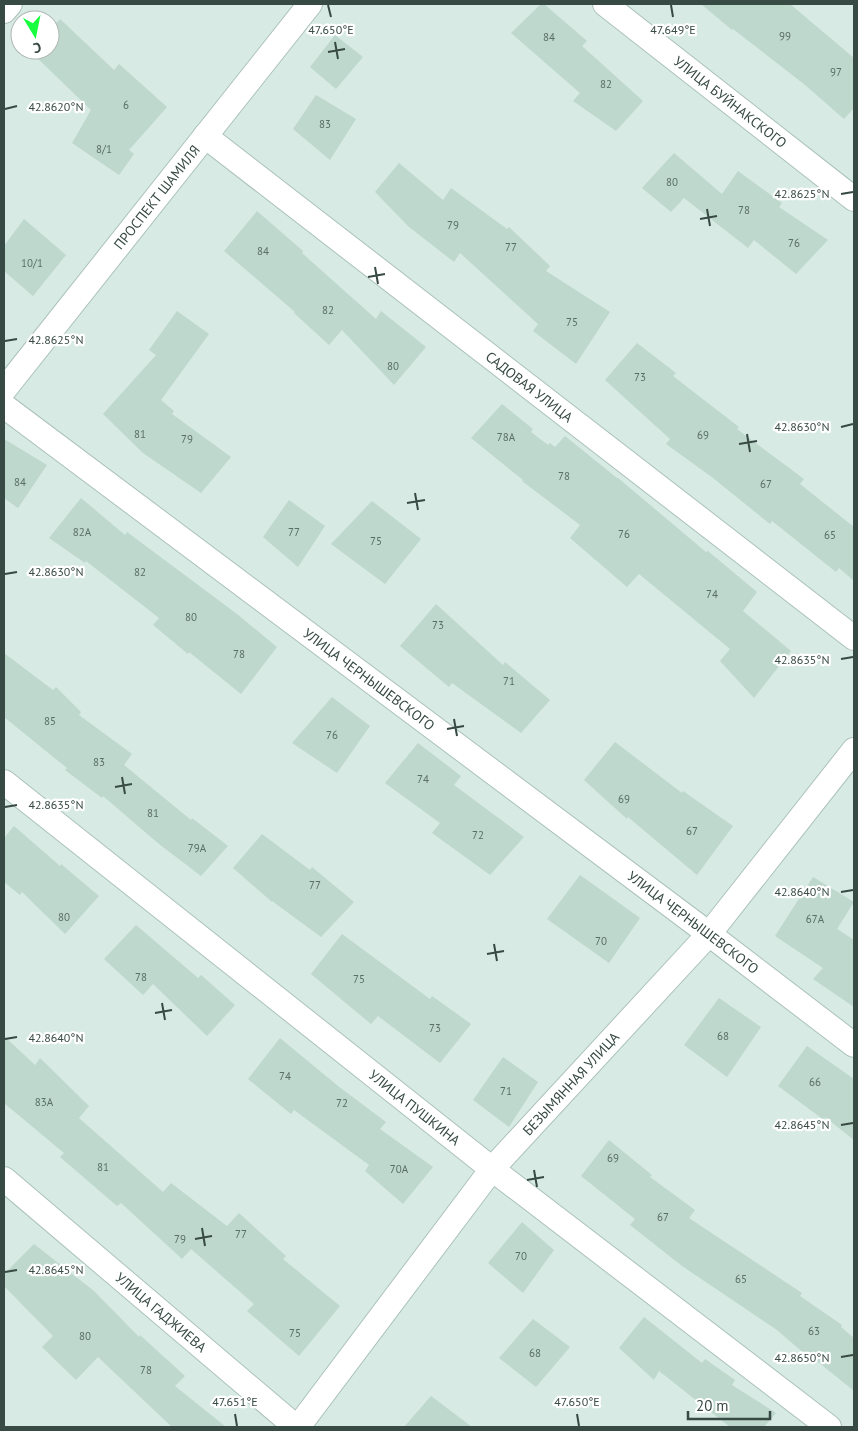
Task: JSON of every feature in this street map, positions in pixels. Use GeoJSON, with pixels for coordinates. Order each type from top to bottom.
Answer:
{"type":"FeatureCollection","features":[{"type":"Feature","properties":{"kind":"street"},"geometry":{"type":"LineString","coordinates":[[4,11],[10,4]]}},
{"type":"Feature","properties":{"kind":"street","name":"УЛИЦА БУЙНАКСКОГО"},"geometry":{"type":"LineString","coordinates":[[605,4],[854,199]]}},
{"type":"Feature","properties":{"kind":"street","name":"ПРОСПЕКТ ШАМИЛЯ"},"geometry":{"type":"LineString","coordinates":[[4,390],[205,136],[302,7]]}},
{"type":"Feature","properties":{"kind":"street","name":"САДОВАЯ УЛИЦА"},"geometry":{"type":"LineString","coordinates":[[205,136],[854,638]]}},
{"type":"Feature","properties":{"kind":"street","name":"УЛИЦА ЧЕРНЫШЕВСКОГО"},"geometry":{"type":"LineString","coordinates":[[4,406],[709,934],[854,1045]]}},
{"type":"Feature","properties":{"kind":"street","name":"БЕЗЫМЯННАЯ УЛИЦА"},"geometry":{"type":"LineString","coordinates":[[297,1427],[492,1168],[709,934],[854,750]]}},
{"type":"Feature","properties":{"kind":"street","name":"УЛИЦА ПУШКИНА"},"geometry":{"type":"LineString","coordinates":[[4,782],[492,1168],[829,1427]]}},
{"type":"Feature","properties":{"kind":"street","name":"УЛИЦА ГАДЖИЕВА"},"geometry":{"type":"LineString","coordinates":[[4,1179],[297,1427]]}},
{"type":"Feature","properties":{"kind":"shaded area"},"geometry":{"type":"Polygon","coordinates":[[[4,4],[854,4],[854,1427],[4,1427],[4,4]]]}},
{"type":"Feature","properties":{"kind":"building"},"geometry":{"type":"Polygon","coordinates":[[[541,4],[544,4],[587,41],[582,46],[643,101],[616,131],[573,101],[580,93],[511,33],[541,4]]]}},
{"type":"Feature","properties":{"kind":"building"},"geometry":{"type":"Polygon","coordinates":[[[701,4],[790,4],[854,58],[854,108],[844,119],[805,85],[701,4]]]}},
{"type":"Feature","properties":{"kind":"building"},"geometry":{"type":"Polygon","coordinates":[[[60,19],[114,70],[119,64],[167,107],[129,150],[134,154],[119,175],[72,143],[91,110],[39,60],[60,60],[60,19]]]}},
{"type":"Feature","properties":{"kind":"building"},"geometry":{"type":"Polygon","coordinates":[[[335,35],[363,57],[336,89],[310,67],[335,35]]]}},
{"type":"Feature","properties":{"kind":"building"},"geometry":{"type":"Polygon","coordinates":[[[316,95],[356,119],[330,160],[293,129],[316,95]]]}},
{"type":"Feature","properties":{"kind":"building"},"geometry":{"type":"Polygon","coordinates":[[[674,153],[722,194],[738,171],[782,203],[779,207],[828,240],[796,274],[754,240],[748,248],[684,198],[671,212],[642,188],[674,153]]]}},
{"type":"Feature","properties":{"kind":"building"},"geometry":{"type":"Polygon","coordinates":[[[399,163],[443,200],[451,188],[507,229],[509,227],[550,266],[546,271],[610,312],[576,364],[533,331],[538,324],[460,253],[454,262],[409,227],[375,192],[399,163]]]}},
{"type":"Feature","properties":{"kind":"building"},"geometry":{"type":"Polygon","coordinates":[[[257,211],[376,319],[381,311],[426,347],[394,385],[342,330],[329,345],[295,312],[224,251],[257,211]]]}},
{"type":"Feature","properties":{"kind":"building"},"geometry":{"type":"Polygon","coordinates":[[[24,219],[66,255],[33,296],[4,271],[4,246],[24,219]]]}},
{"type":"Feature","properties":{"kind":"building"},"geometry":{"type":"Polygon","coordinates":[[[177,311],[209,334],[161,400],[174,411],[172,414],[231,457],[201,493],[143,453],[103,414],[156,355],[149,350],[177,311]]]}},
{"type":"Feature","properties":{"kind":"building"},"geometry":{"type":"Polygon","coordinates":[[[637,343],[676,373],[673,376],[739,427],[737,429],[804,479],[800,484],[854,527],[854,581],[839,568],[836,572],[772,521],[770,524],[713,478],[666,444],[670,439],[605,380],[637,343]]]}},
{"type":"Feature","properties":{"kind":"building"},"geometry":{"type":"Polygon","coordinates":[[[502,404],[533,429],[531,432],[548,445],[550,443],[555,447],[565,436],[757,592],[743,611],[791,651],[754,698],[720,661],[730,649],[639,574],[627,587],[570,538],[580,525],[522,481],[471,438],[502,404]]]}},
{"type":"Feature","properties":{"kind":"building"},"geometry":{"type":"Polygon","coordinates":[[[4,439],[47,465],[18,508],[4,498],[4,439]]]}},
{"type":"Feature","properties":{"kind":"building"},"geometry":{"type":"Polygon","coordinates":[[[81,498],[125,535],[127,532],[237,614],[277,647],[241,694],[153,625],[159,618],[86,561],[85,563],[49,538],[81,498]]]}},
{"type":"Feature","properties":{"kind":"building"},"geometry":{"type":"Polygon","coordinates":[[[289,500],[325,526],[298,567],[263,537],[289,500]]]}},
{"type":"Feature","properties":{"kind":"building"},"geometry":{"type":"Polygon","coordinates":[[[372,501],[421,539],[385,584],[331,544],[372,501]]]}},
{"type":"Feature","properties":{"kind":"building"},"geometry":{"type":"Polygon","coordinates":[[[436,604],[503,665],[505,662],[550,700],[521,733],[452,683],[449,687],[400,646],[436,604]]]}},
{"type":"Feature","properties":{"kind":"building"},"geometry":{"type":"Polygon","coordinates":[[[4,653],[53,690],[56,687],[81,712],[79,715],[132,754],[124,765],[191,820],[192,818],[228,846],[201,876],[159,844],[103,796],[102,798],[65,770],[67,768],[4,717],[4,653]]]}},
{"type":"Feature","properties":{"kind":"building"},"geometry":{"type":"Polygon","coordinates":[[[332,697],[370,726],[337,773],[292,743],[332,697]]]}},
{"type":"Feature","properties":{"kind":"building"},"geometry":{"type":"Polygon","coordinates":[[[615,742],[682,793],[683,791],[733,826],[697,875],[628,817],[627,819],[584,780],[615,742]]]}},
{"type":"Feature","properties":{"kind":"building"},"geometry":{"type":"Polygon","coordinates":[[[418,743],[461,776],[454,785],[524,837],[490,875],[432,833],[440,823],[385,783],[418,743]]]}},
{"type":"Feature","properties":{"kind":"building"},"geometry":{"type":"Polygon","coordinates":[[[14,826],[60,866],[61,864],[99,896],[65,934],[22,892],[20,895],[4,882],[4,838],[14,826]]]}},
{"type":"Feature","properties":{"kind":"building"},"geometry":{"type":"Polygon","coordinates":[[[262,834],[310,870],[312,867],[354,902],[321,937],[272,902],[233,868],[262,834]]]}},
{"type":"Feature","properties":{"kind":"building"},"geometry":{"type":"Polygon","coordinates":[[[580,875],[640,918],[609,963],[547,919],[580,875]]]}},
{"type":"Feature","properties":{"kind":"building"},"geometry":{"type":"Polygon","coordinates":[[[813,877],[854,902],[837,929],[854,940],[854,1007],[813,979],[823,968],[775,936],[813,877]]]}},
{"type":"Feature","properties":{"kind":"building"},"geometry":{"type":"Polygon","coordinates":[[[136,925],[198,978],[201,975],[235,1005],[207,1036],[153,984],[143,995],[104,959],[136,925]]]}},
{"type":"Feature","properties":{"kind":"building"},"geometry":{"type":"Polygon","coordinates":[[[342,934],[430,999],[432,996],[471,1024],[440,1063],[378,1016],[371,1024],[311,974],[342,934]]]}},
{"type":"Feature","properties":{"kind":"building"},"geometry":{"type":"Polygon","coordinates":[[[719,998],[761,1027],[727,1077],[684,1045],[719,998]]]}},
{"type":"Feature","properties":{"kind":"building"},"geometry":{"type":"Polygon","coordinates":[[[4,1036],[35,1065],[40,1058],[89,1106],[79,1118],[163,1192],[171,1183],[227,1226],[239,1213],[286,1256],[283,1259],[340,1306],[299,1356],[247,1311],[254,1304],[191,1249],[182,1259],[121,1203],[117,1206],[60,1157],[64,1153],[4,1103],[4,1036]]]}},
{"type":"Feature","properties":{"kind":"building"},"geometry":{"type":"Polygon","coordinates":[[[280,1038],[338,1086],[386,1122],[380,1129],[433,1167],[403,1204],[365,1171],[369,1165],[294,1110],[291,1114],[248,1079],[280,1038]]]}},
{"type":"Feature","properties":{"kind":"building"},"geometry":{"type":"Polygon","coordinates":[[[807,1046],[854,1079],[854,1140],[825,1117],[824,1120],[778,1086],[807,1046]]]}},
{"type":"Feature","properties":{"kind":"building"},"geometry":{"type":"Polygon","coordinates":[[[503,1057],[538,1082],[509,1127],[473,1100],[503,1057]]]}},
{"type":"Feature","properties":{"kind":"building"},"geometry":{"type":"Polygon","coordinates":[[[609,1140],[652,1175],[650,1177],[695,1210],[689,1218],[802,1293],[800,1296],[842,1325],[841,1327],[854,1338],[854,1391],[817,1361],[815,1363],[777,1330],[682,1266],[630,1225],[635,1219],[581,1176],[609,1140]]]}},
{"type":"Feature","properties":{"kind":"building"},"geometry":{"type":"Polygon","coordinates":[[[522,1222],[554,1250],[523,1293],[488,1263],[522,1222]]]}},
{"type":"Feature","properties":{"kind":"building"},"geometry":{"type":"Polygon","coordinates":[[[34,1244],[94,1291],[139,1337],[140,1335],[185,1376],[175,1386],[226,1427],[172,1427],[98,1357],[76,1380],[42,1347],[53,1336],[4,1286],[4,1274],[34,1244]]]}},
{"type":"Feature","properties":{"kind":"building"},"geometry":{"type":"Polygon","coordinates":[[[644,1317],[702,1363],[705,1359],[735,1380],[732,1385],[776,1413],[764,1427],[730,1427],[659,1371],[654,1380],[619,1348],[644,1317]]]}},
{"type":"Feature","properties":{"kind":"building"},"geometry":{"type":"Polygon","coordinates":[[[533,1319],[570,1347],[536,1387],[499,1358],[533,1319]]]}},
{"type":"Feature","properties":{"kind":"building"},"geometry":{"type":"Polygon","coordinates":[[[431,1396],[472,1427],[404,1427],[431,1396]]]}}]}
